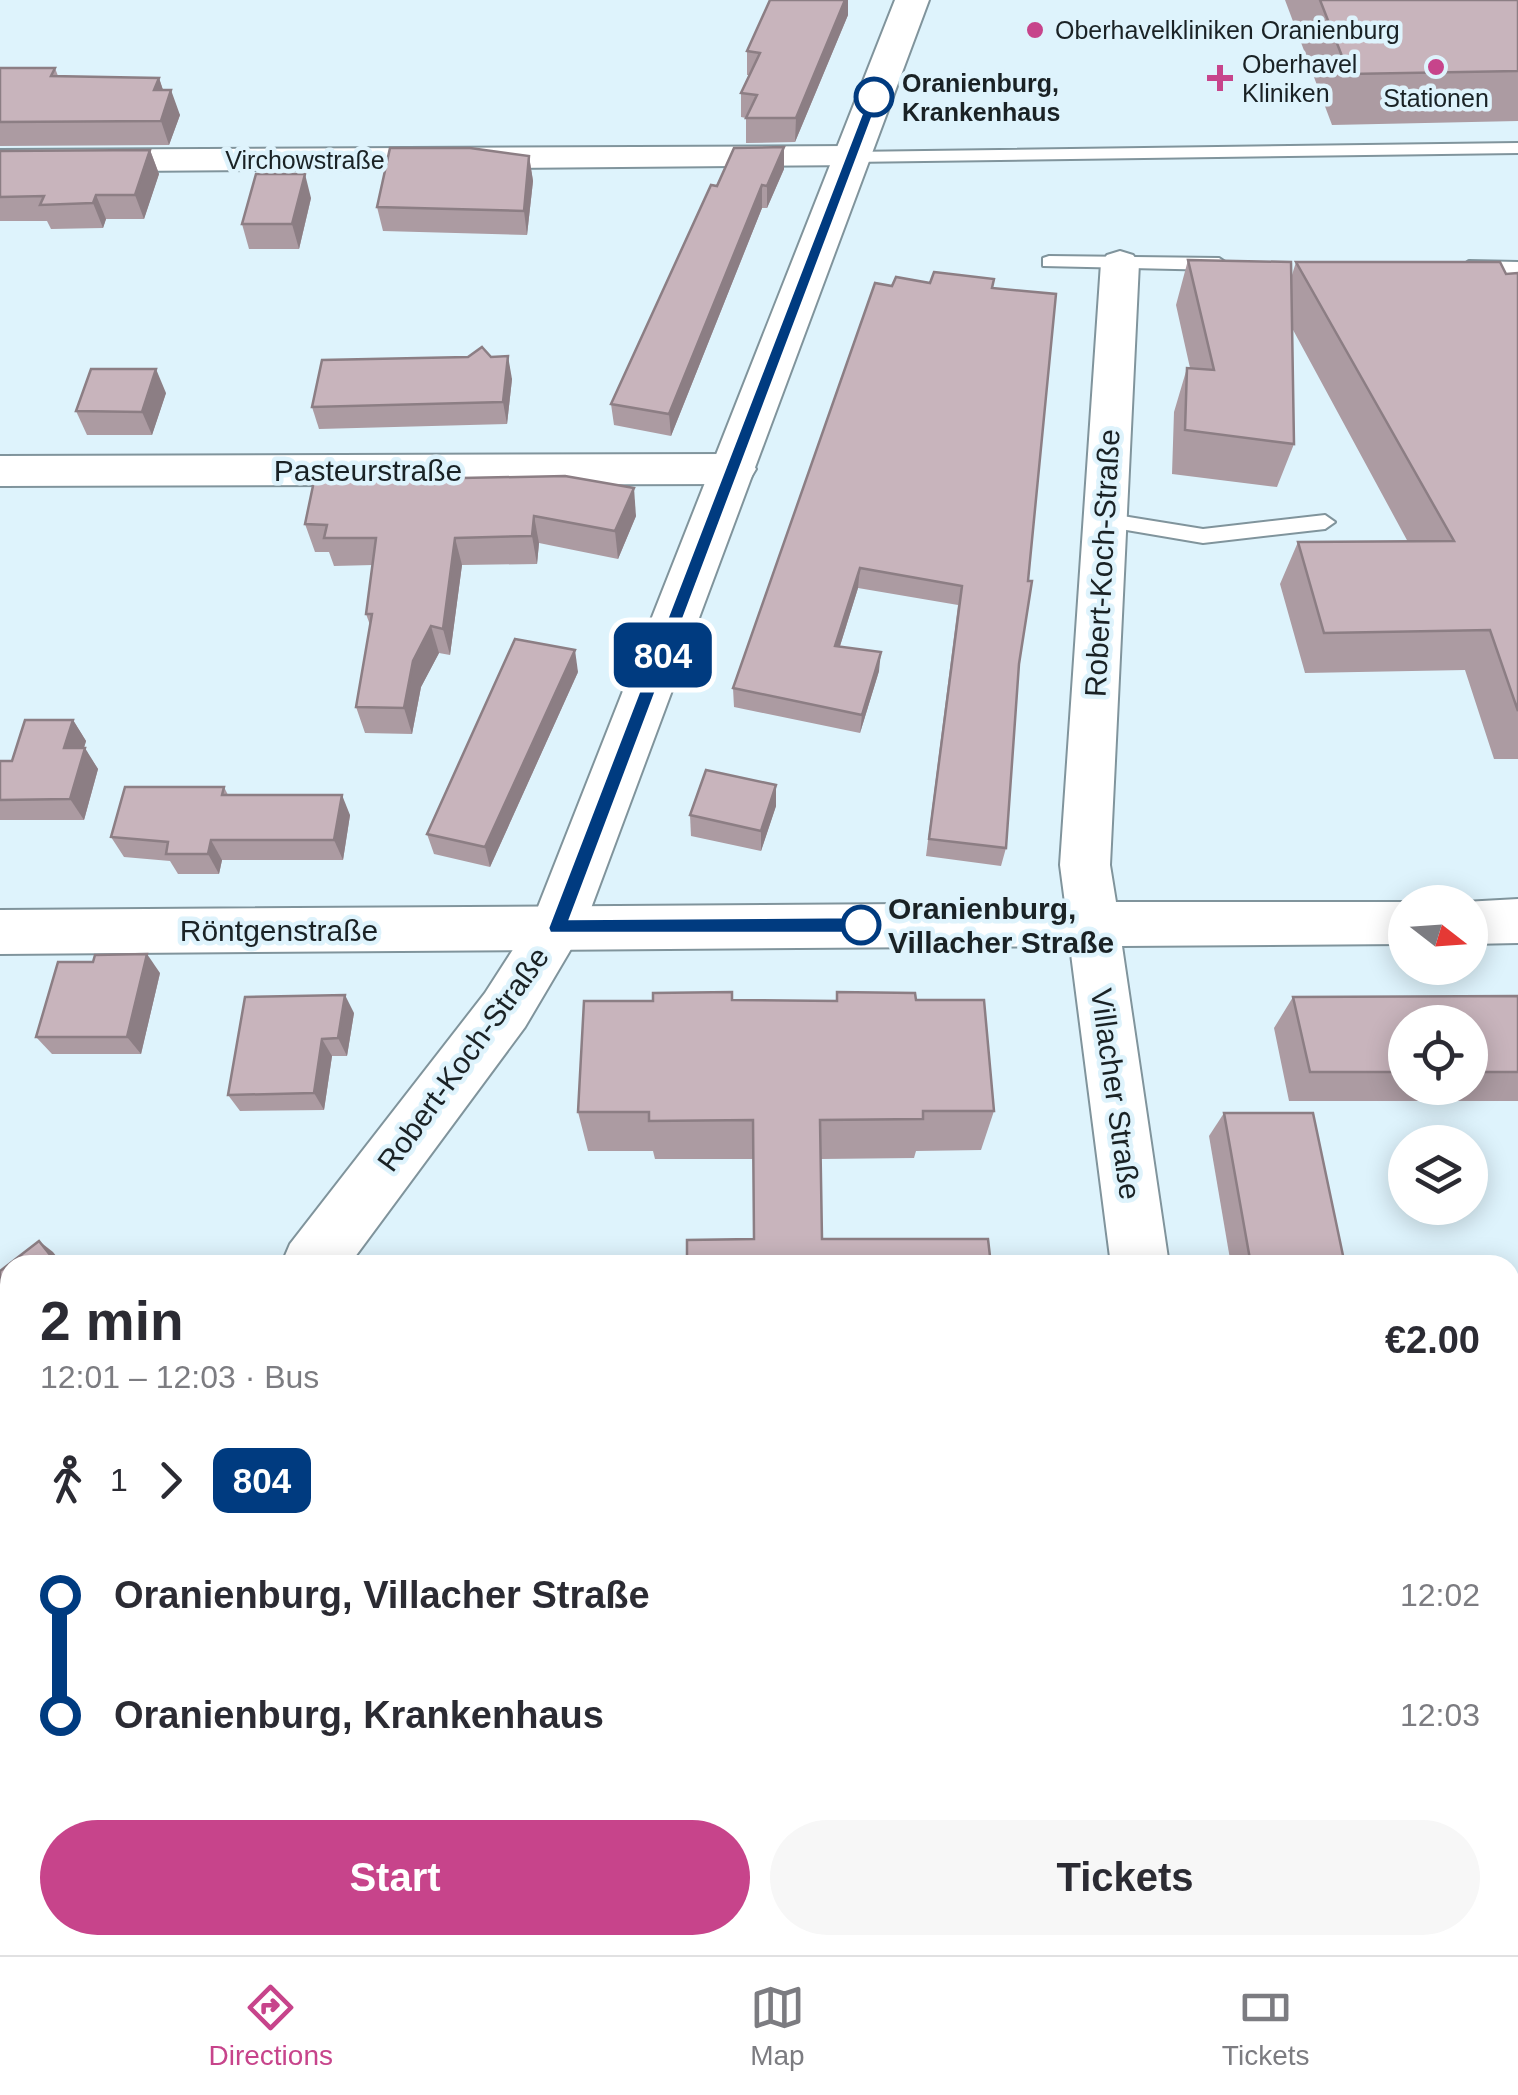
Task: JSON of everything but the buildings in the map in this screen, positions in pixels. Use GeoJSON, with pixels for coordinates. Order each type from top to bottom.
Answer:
{"type":"FeatureCollection","features":[{"type":"Feature","properties":{"kind":"street","name":"Robert-Koch-Straße"},"geometry":{"type":"LineString","coordinates":[[320,1255],[505,1010],[557,928],[912,0]]}},
{"type":"Feature","properties":{"kind":"street","name":"Virchowstraße"},"geometry":{"type":"LineString","coordinates":[[0,161],[850,157]]}},
{"type":"Feature","properties":{"kind":"street","name":"Robert-Koch-Straße"},"geometry":{"type":"LineString","coordinates":[[1092,924],[1085,865],[1120,263]]}},
{"type":"Feature","properties":{"kind":"street","name":"Pasteurstraße"},"geometry":{"type":"LineString","coordinates":[[0,471],[735,468]]}},
{"type":"Feature","properties":{"kind":"street"},"geometry":{"type":"LineString","coordinates":[[1488,922],[1518,921]]}},
{"type":"Feature","properties":{"kind":"street"},"geometry":{"type":"LineString","coordinates":[[557,928],[1388,922]]}},
{"type":"Feature","properties":{"kind":"street","name":"Villacher Straße"},"geometry":{"type":"LineString","coordinates":[[1092,924],[1139,1255]]}},
{"type":"Feature","properties":{"kind":"street","name":"Röntgenstraße"},"geometry":{"type":"LineString","coordinates":[[0,932],[557,928]]}},
{"type":"Feature","properties":{"kind":"lane"},"geometry":{"type":"LineString","coordinates":[[1436,149],[1458,132],[1518,131]]}},
{"type":"Feature","properties":{"kind":"lane"},"geometry":{"type":"LineString","coordinates":[[850,157],[1518,148]]}},
{"type":"Feature","properties":{"kind":"lane"},"geometry":{"type":"LineString","coordinates":[[1050,262],[1246,264]]}},
{"type":"Feature","properties":{"kind":"lane"},"geometry":{"type":"LineString","coordinates":[[1440,267],[1518,268]]}},
{"type":"Feature","properties":{"kind":"lane"},"geometry":{"type":"LineString","coordinates":[[1104,520],[1203,536],[1326,522]]}},
{"type":"Feature","properties":{"kind":"bus line","name":"804"},"geometry":{"type":"LineString","coordinates":[[861,925],[557,928],[874,97]]}},
{"type":"Feature","properties":{"kind":"place","name":"Oberhavelkliniken Oranienburg"},"geometry":{"type":"Point","coordinates":[1035,30]}},
{"type":"Feature","properties":{"kind":"place","name":"Stationen"},"geometry":{"type":"Point","coordinates":[1436,67]}},
{"type":"Feature","properties":{"kind":"place","name":"Oberhavel Kliniken"},"geometry":{"type":"Point","coordinates":[1220,78]}},
{"type":"Feature","properties":{"kind":"place","name":"Oranienburg, Krankenhaus"},"geometry":{"type":"Point","coordinates":[874,97]}},
{"type":"Feature","properties":{"kind":"place","name":"Oranienburg, Villacher Straße"},"geometry":{"type":"Point","coordinates":[861,925]}}]}
